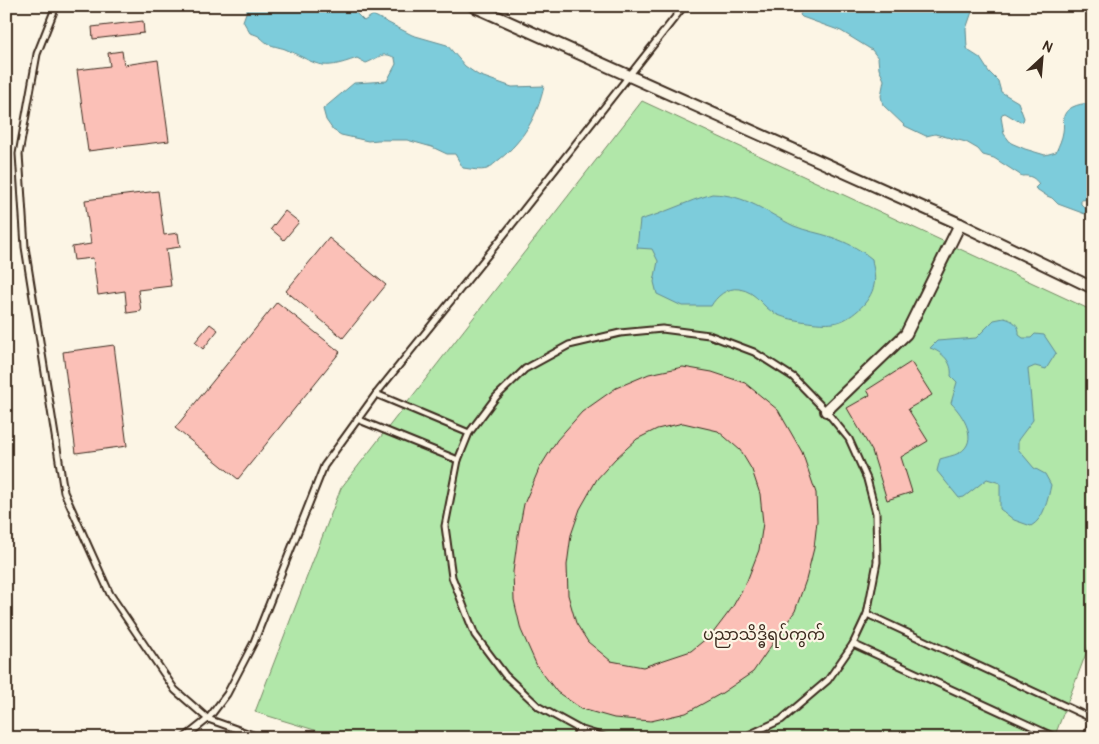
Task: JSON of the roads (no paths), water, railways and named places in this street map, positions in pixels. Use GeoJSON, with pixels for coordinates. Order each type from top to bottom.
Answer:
{"type":"FeatureCollection","features":[{"type":"Feature","properties":{"kind":"street"},"geometry":{"type":"LineString","coordinates":[[473,6],[960,224],[1093,288]]}},
{"type":"Feature","properties":{"kind":"street"},"geometry":{"type":"LineString","coordinates":[[826,411],[906,334],[960,224]]}},
{"type":"Feature","properties":{"kind":"lane"},"geometry":{"type":"LineString","coordinates":[[56,6],[37,54],[19,154],[25,247],[64,492],[110,594],[175,690],[208,719],[261,738]]}},
{"type":"Feature","properties":{"kind":"lane"},"geometry":{"type":"LineString","coordinates":[[184,738],[208,719],[227,694],[254,642],[324,466],[376,394],[684,6]]}},
{"type":"Feature","properties":{"kind":"lane"},"geometry":{"type":"LineString","coordinates":[[607,738],[579,729],[539,706],[504,675],[475,635],[452,577],[445,526],[458,460],[469,433],[496,397],[525,369],[569,345],[620,333],[662,329],[709,335],[754,352],[793,377],[826,411],[848,439],[867,479],[876,513],[877,562],[867,614],[853,644],[828,680],[821,686],[780,720],[742,738]]}},
{"type":"Feature","properties":{"kind":"lane"},"geometry":{"type":"LineString","coordinates":[[376,394],[469,433]]}},
{"type":"Feature","properties":{"kind":"lane"},"geometry":{"type":"LineString","coordinates":[[357,419],[458,460]]}},
{"type":"Feature","properties":{"kind":"lane"},"geometry":{"type":"LineString","coordinates":[[867,614],[1093,719],[1086,738]]}},
{"type":"Feature","properties":{"kind":"lane"},"geometry":{"type":"LineString","coordinates":[[853,644],[1057,738]]}},
{"type":"Feature","properties":{"kind":"lane"},"geometry":{"type":"LineString","coordinates":[[575,738],[579,729]]}},
{"type":"Feature","properties":{"kind":"water"},"geometry":{"type":"Polygon","coordinates":[[[253,6],[349,6],[364,21],[373,15],[412,35],[447,45],[465,66],[478,75],[512,87],[544,86],[538,107],[534,117],[516,144],[484,170],[463,168],[455,154],[447,154],[432,147],[407,140],[368,141],[341,135],[333,130],[326,120],[323,109],[354,83],[387,81],[396,64],[395,58],[383,55],[366,63],[357,58],[334,65],[313,62],[269,44],[250,33],[243,21],[247,10],[253,6]]]}},
{"type":"Feature","properties":{"kind":"water"},"geometry":{"type":"Polygon","coordinates":[[[802,6],[882,6],[911,9],[921,6],[974,6],[966,29],[967,48],[980,58],[989,72],[998,81],[1001,92],[1018,102],[1024,118],[1020,122],[1005,113],[1002,114],[1004,134],[1011,143],[1045,155],[1056,152],[1063,135],[1064,116],[1066,113],[1072,107],[1093,104],[1093,199],[1081,200],[1081,204],[1086,209],[1085,214],[1058,204],[1035,188],[1039,184],[1034,179],[1022,176],[994,158],[983,155],[978,149],[966,142],[935,134],[926,136],[905,126],[883,105],[881,96],[884,80],[879,69],[878,58],[872,50],[841,31],[802,17],[800,15],[802,6]]]}},
{"type":"Feature","properties":{"kind":"water"},"geometry":{"type":"Polygon","coordinates":[[[712,194],[736,197],[794,226],[837,239],[863,252],[872,259],[875,278],[869,298],[859,310],[846,319],[833,323],[821,323],[804,322],[781,316],[767,308],[751,293],[739,289],[722,293],[711,306],[682,306],[657,294],[654,282],[658,261],[652,249],[637,248],[640,220],[712,194]]]}},
{"type":"Feature","properties":{"kind":"water"},"geometry":{"type":"Polygon","coordinates":[[[1004,318],[1015,324],[1019,335],[1023,338],[1031,338],[1035,334],[1044,335],[1056,353],[1046,369],[1035,366],[1028,369],[1033,420],[1018,440],[1018,449],[1034,468],[1045,474],[1051,485],[1042,514],[1031,526],[1014,520],[1000,509],[1000,483],[987,479],[964,497],[959,498],[937,471],[940,459],[959,453],[965,448],[969,435],[964,421],[951,403],[957,382],[951,376],[950,366],[946,358],[930,348],[937,341],[976,338],[994,320],[1004,318]]]}},
{"type":"Feature","properties":{"kind":"district","name":"ပညာသိဒ္ဓိရပ်ကွက်"},"geometry":{"type":"Point","coordinates":[764,634]}}]}
